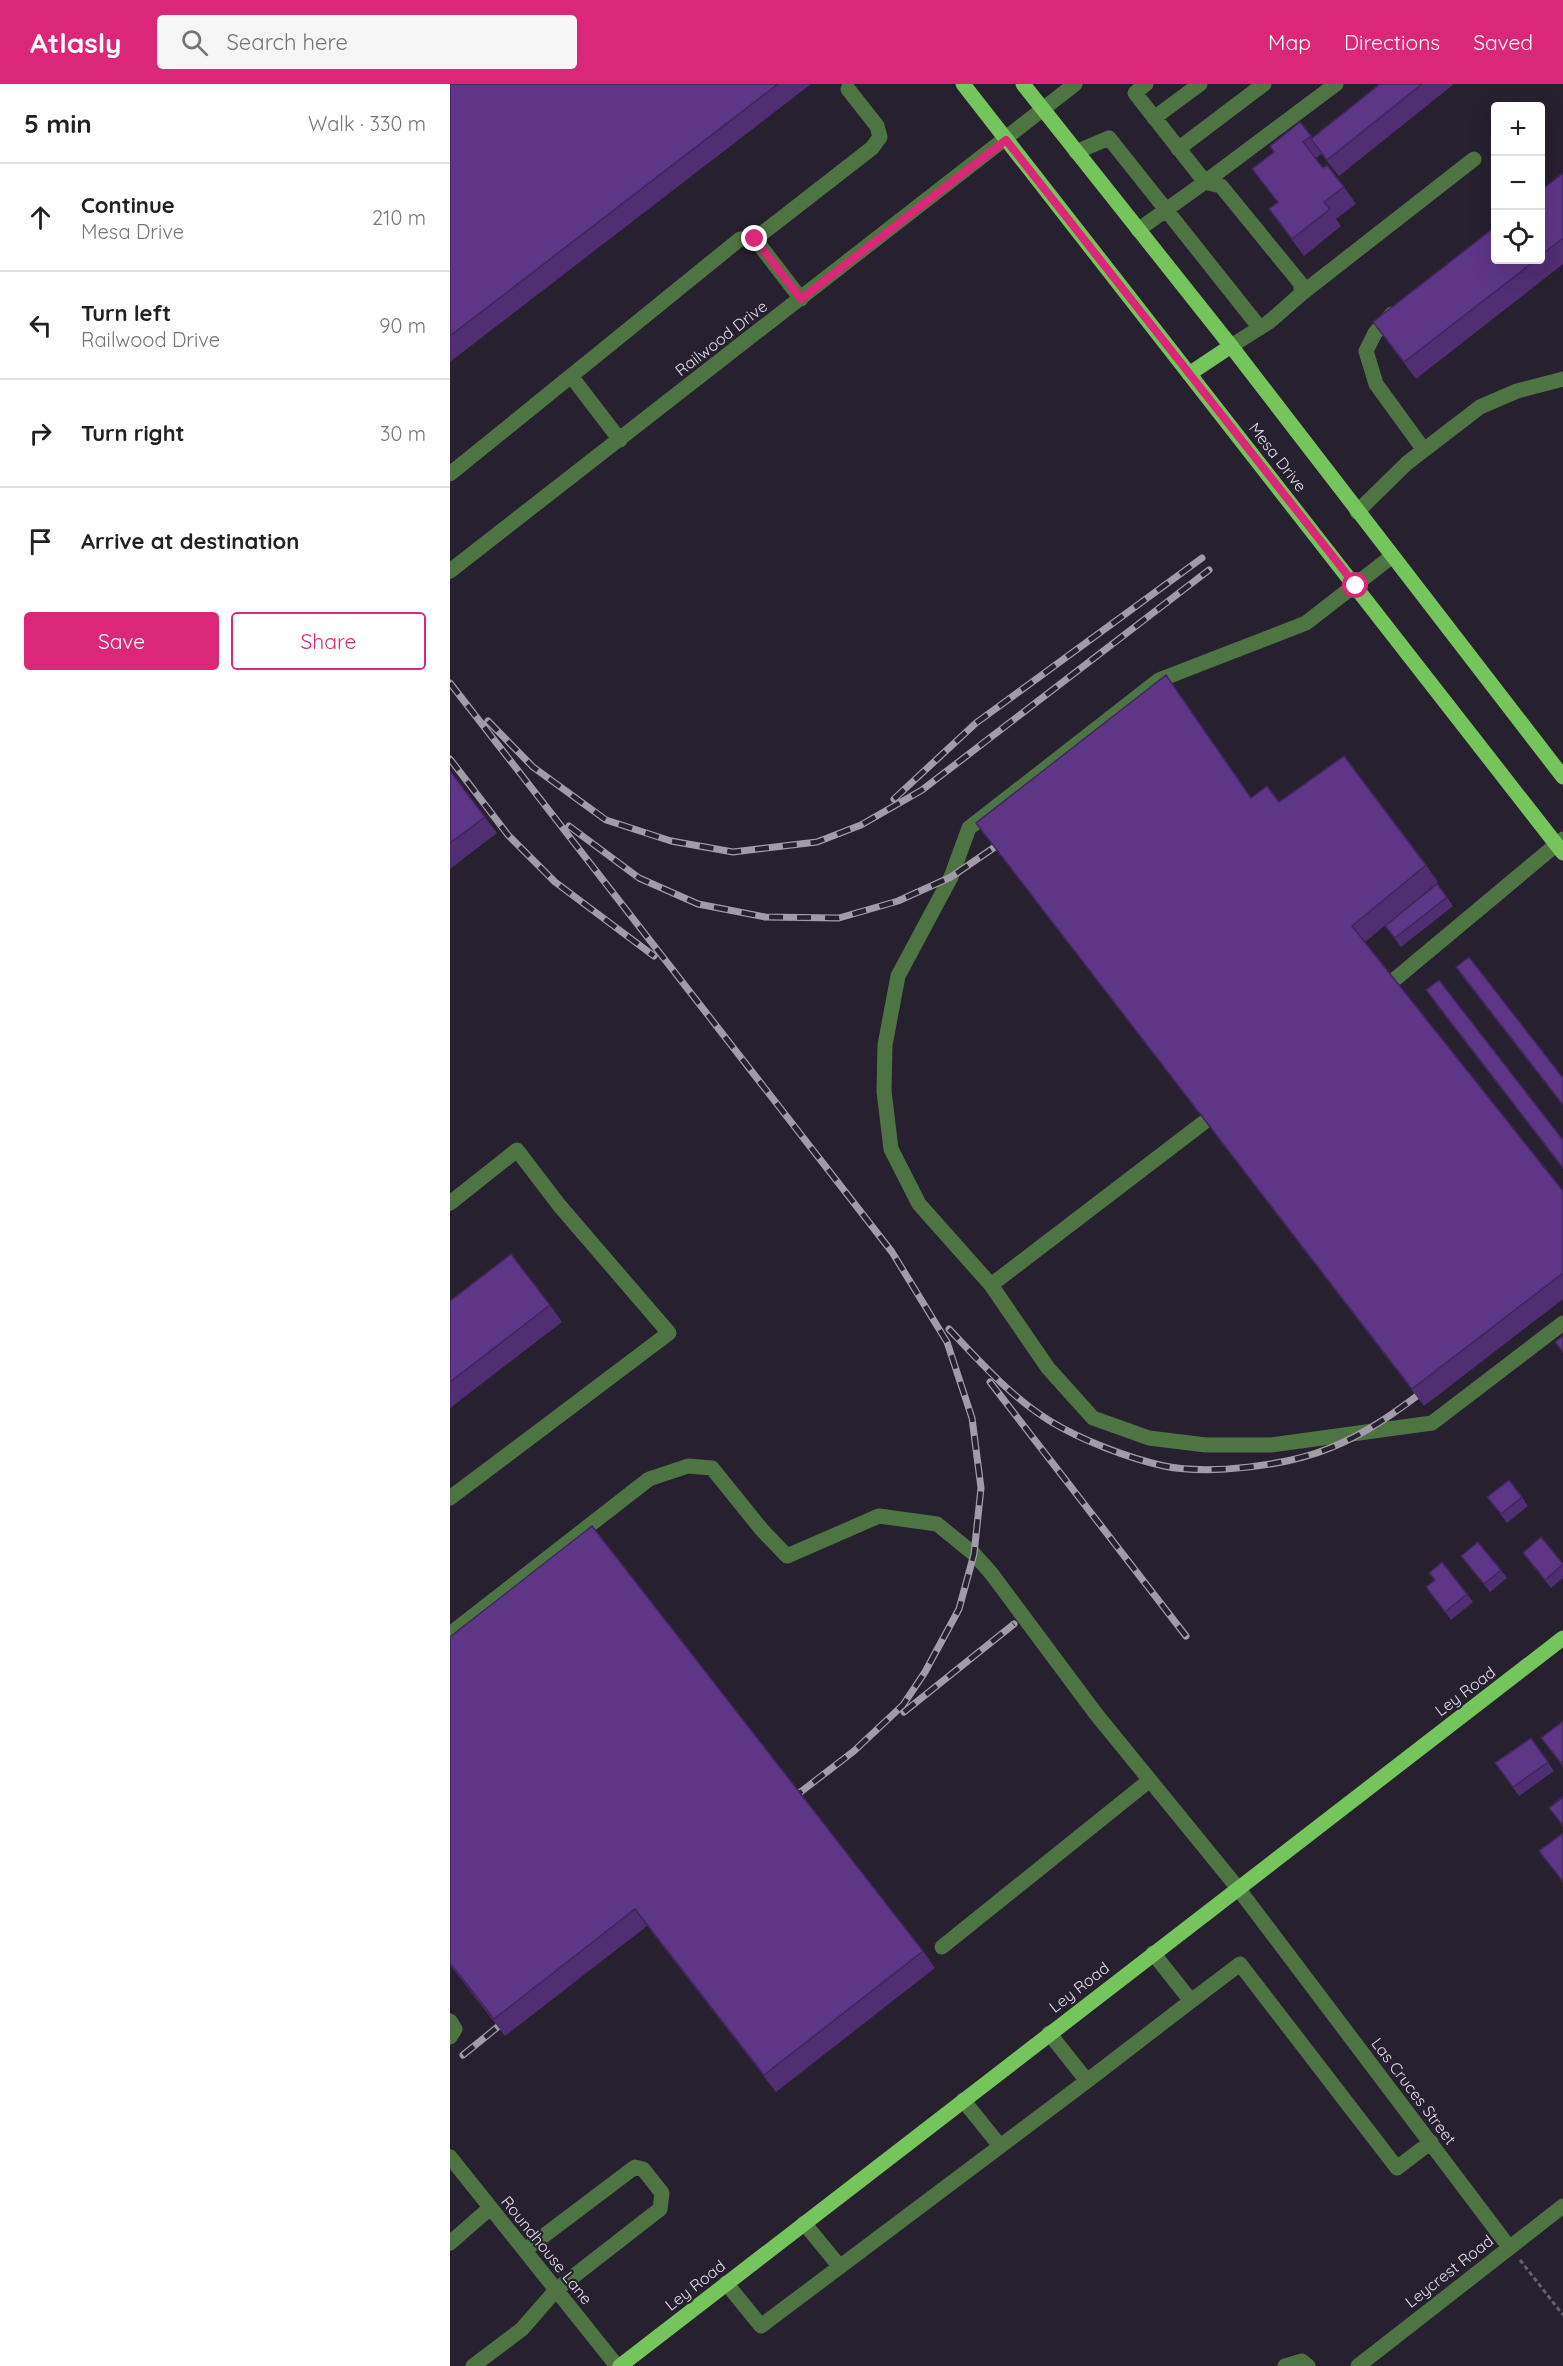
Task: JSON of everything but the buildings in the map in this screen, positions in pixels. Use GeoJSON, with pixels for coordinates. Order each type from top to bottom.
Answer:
{"type":"FeatureCollection","features":[{"type":"Feature","properties":{"kind":"main road","name":"Mesa Drive"},"geometry":{"type":"LineString","coordinates":[[963,84],[1561,846]]}},
{"type":"Feature","properties":{"kind":"main road","name":"Mesa Drive"},"geometry":{"type":"LineString","coordinates":[[1023,84],[1231,346],[1391,557],[1563,777]]}},
{"type":"Feature","properties":{"kind":"main road"},"geometry":{"type":"LineString","coordinates":[[1189,374],[1231,346]]}},
{"type":"Feature","properties":{"kind":"main road","name":"Ley Road"},"geometry":{"type":"LineString","coordinates":[[618,2366],[1563,1638]]}},
{"type":"Feature","properties":{"kind":"street","name":"Railwood Drive"},"geometry":{"type":"LineString","coordinates":[[450,572],[1044,111],[1075,84]]}},
{"type":"Feature","properties":{"kind":"street"},"geometry":{"type":"LineString","coordinates":[[1146,84],[1135,93],[1204,182],[1221,186],[1301,284],[1301,294]]}},
{"type":"Feature","properties":{"kind":"street"},"geometry":{"type":"LineString","coordinates":[[1154,118],[1200,84]]}},
{"type":"Feature","properties":{"kind":"street"},"geometry":{"type":"LineString","coordinates":[[1178,149],[1264,84]]}},
{"type":"Feature","properties":{"kind":"street"},"geometry":{"type":"LineString","coordinates":[[1138,230],[1335,84]]}},
{"type":"Feature","properties":{"kind":"street"},"geometry":{"type":"LineString","coordinates":[[450,474],[740,240],[755,239],[872,148],[880,137],[877,126],[848,89]]}},
{"type":"Feature","properties":{"kind":"street"},"geometry":{"type":"LineString","coordinates":[[1076,152],[1109,138],[1260,328]]}},
{"type":"Feature","properties":{"kind":"street"},"geometry":{"type":"LineString","coordinates":[[1231,346],[1260,328],[1474,159]]}},
{"type":"Feature","properties":{"kind":"street"},"geometry":{"type":"LineString","coordinates":[[755,239],[801,299]]}},
{"type":"Feature","properties":{"kind":"street"},"geometry":{"type":"LineString","coordinates":[[1401,306],[1383,322],[1366,351],[1376,384],[1424,450]]}},
{"type":"Feature","properties":{"kind":"street"},"geometry":{"type":"LineString","coordinates":[[572,376],[620,440]]}},
{"type":"Feature","properties":{"kind":"street"},"geometry":{"type":"LineString","coordinates":[[1357,512],[1424,450],[1480,407],[1517,391],[1563,379]]}},
{"type":"Feature","properties":{"kind":"street"},"geometry":{"type":"LineString","coordinates":[[1391,557],[1306,623],[1159,680],[969,828],[951,877],[898,976],[885,1046],[884,1090],[891,1149],[919,1204],[991,1285],[1048,1368],[1093,1418],[1149,1437],[1206,1445],[1271,1445],[1432,1423],[1563,1323]]}},
{"type":"Feature","properties":{"kind":"street"},"geometry":{"type":"LineString","coordinates":[[1394,980],[1561,846]]}},
{"type":"Feature","properties":{"kind":"street"},"geometry":{"type":"LineString","coordinates":[[991,1285],[1203,1123]]}},
{"type":"Feature","properties":{"kind":"street"},"geometry":{"type":"LineString","coordinates":[[450,1203],[517,1149],[559,1205],[669,1333],[450,1498]]}},
{"type":"Feature","properties":{"kind":"street","name":"Las Cruces Street"},"geometry":{"type":"LineString","coordinates":[[450,1634],[649,1479],[688,1466],[712,1468],[762,1530],[787,1556],[879,1516],[937,1524],[974,1554],[991,1573],[1095,1714],[1237,1887],[1509,2247]]}},
{"type":"Feature","properties":{"kind":"street"},"geometry":{"type":"LineString","coordinates":[[942,1947],[1150,1780]]}},
{"type":"Feature","properties":{"kind":"street"},"geometry":{"type":"LineString","coordinates":[[1153,1953],[1191,2001]]}},
{"type":"Feature","properties":{"kind":"street"},"geometry":{"type":"LineString","coordinates":[[726,2283],[761,2326],[1240,1964],[1397,2168],[1431,2142]]}},
{"type":"Feature","properties":{"kind":"street"},"geometry":{"type":"LineString","coordinates":[[450,2021],[455,2029],[450,2037]]}},
{"type":"Feature","properties":{"kind":"street"},"geometry":{"type":"LineString","coordinates":[[1049,2033],[1087,2081]]}},
{"type":"Feature","properties":{"kind":"street"},"geometry":{"type":"LineString","coordinates":[[963,2100],[1000,2146]]}},
{"type":"Feature","properties":{"kind":"street","name":"Roundhouse Lane"},"geometry":{"type":"LineString","coordinates":[[450,2157],[618,2366]]}},
{"type":"Feature","properties":{"kind":"street"},"geometry":{"type":"LineString","coordinates":[[473,2366],[522,2329],[556,2290],[660,2209],[662,2193],[643,2169],[635,2167],[525,2250]]}},
{"type":"Feature","properties":{"kind":"street","name":"Leycrest Road"},"geometry":{"type":"LineString","coordinates":[[1358,2366],[1563,2206]]}},
{"type":"Feature","properties":{"kind":"street"},"geometry":{"type":"LineString","coordinates":[[450,2242],[490,2208]]}},
{"type":"Feature","properties":{"kind":"street"},"geometry":{"type":"LineString","coordinates":[[804,2223],[840,2267]]}},
{"type":"Feature","properties":{"kind":"street"},"geometry":{"type":"LineString","coordinates":[[1285,2366],[1302,2361],[1308,2366]]}},
{"type":"Feature","properties":{"kind":"path"},"geometry":{"type":"LineString","coordinates":[[1509,2247],[1563,2315]]}},
{"type":"Feature","properties":{"kind":"railway"},"geometry":{"type":"LineString","coordinates":[[894,799],[976,723],[1202,558]]}},
{"type":"Feature","properties":{"kind":"railway"},"geometry":{"type":"LineString","coordinates":[[488,721],[533,767],[606,820],[671,841],[733,852],[817,842],[861,825],[922,790],[1209,570]]}},
{"type":"Feature","properties":{"kind":"railway"},"geometry":{"type":"LineString","coordinates":[[450,683],[892,1252],[947,1342],[972,1418],[981,1488],[974,1554],[959,1609],[925,1672],[903,1705],[854,1751],[785,1804]]}},
{"type":"Feature","properties":{"kind":"railway"},"geometry":{"type":"LineString","coordinates":[[450,759],[508,835],[555,882],[654,956]]}},
{"type":"Feature","properties":{"kind":"railway"},"geometry":{"type":"LineString","coordinates":[[569,826],[639,878],[698,904],[765,917],[839,918],[898,901],[951,877],[1008,838]]}},
{"type":"Feature","properties":{"kind":"railway"},"geometry":{"type":"LineString","coordinates":[[949,1329],[1009,1390],[1050,1421],[1076,1435],[1120,1453],[1150,1463],[1182,1469],[1225,1469],[1270,1464],[1292,1460],[1330,1448],[1369,1429],[1430,1386]]}},
{"type":"Feature","properties":{"kind":"railway"},"geometry":{"type":"LineString","coordinates":[[990,1382],[1186,1636]]}},
{"type":"Feature","properties":{"kind":"railway"},"geometry":{"type":"LineString","coordinates":[[904,1712],[1014,1624]]}},
{"type":"Feature","properties":{"kind":"railway"},"geometry":{"type":"LineString","coordinates":[[463,2055],[510,2017]]}},
{"type":"Feature","properties":{"kind":"route"},"geometry":{"type":"LineString","coordinates":[[755,239],[775,261],[801,299],[1006,140],[1356,586]]}}]}
